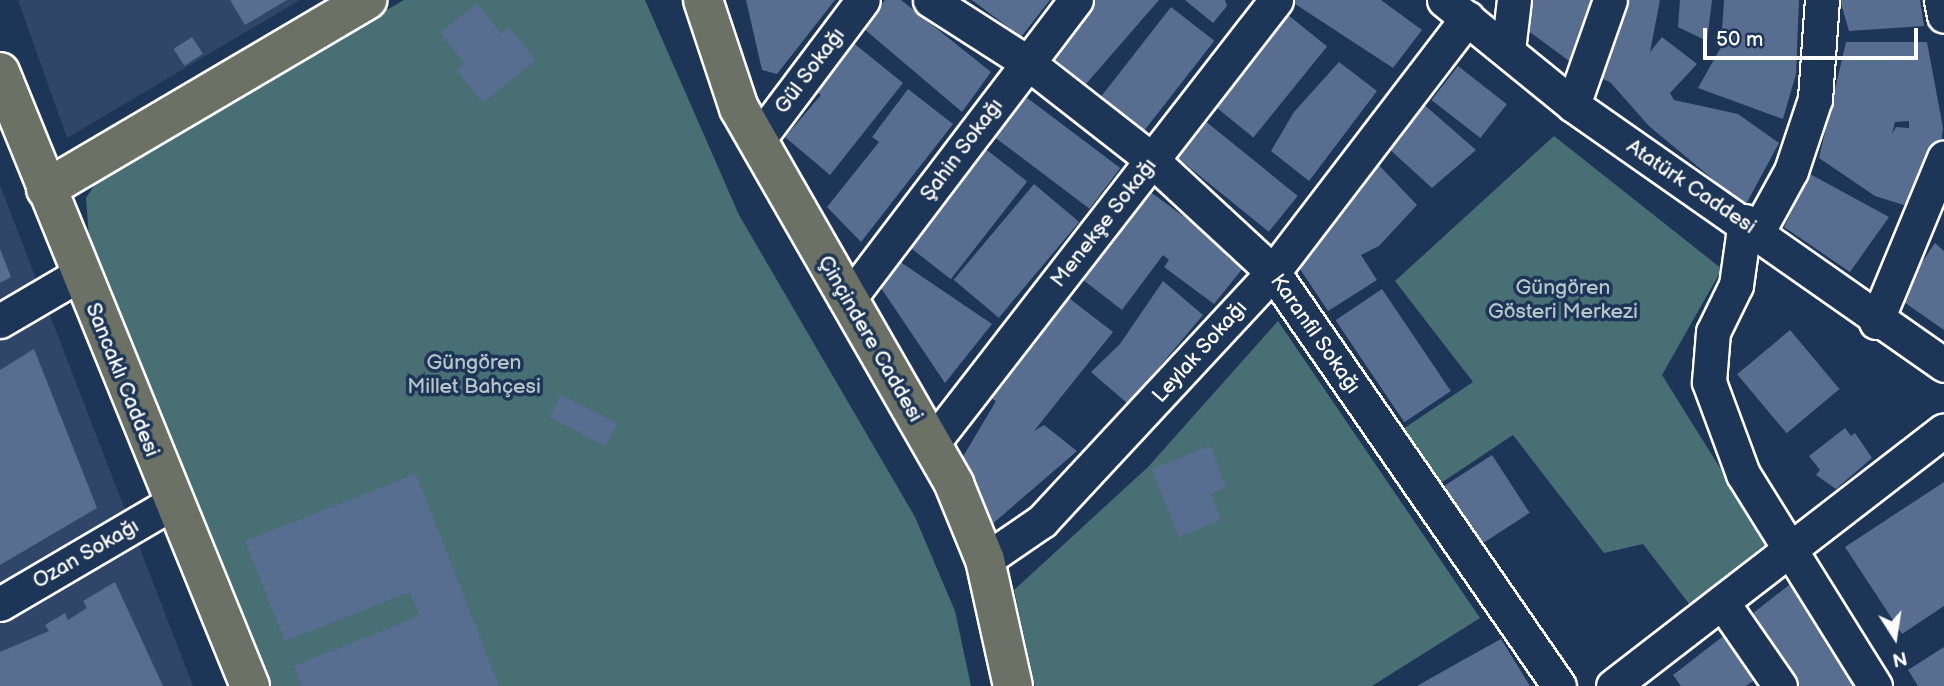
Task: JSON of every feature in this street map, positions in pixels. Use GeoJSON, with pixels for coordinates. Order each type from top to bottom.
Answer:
{"type":"FeatureCollection","features":[{"type":"Feature","properties":{"kind":"main road"},"geometry":{"type":"LineString","coordinates":[[46,189],[367,0]]}},
{"type":"Feature","properties":{"kind":"main road","name":"Çinçindere Caddesi"},"geometry":{"type":"LineString","coordinates":[[703,0],[739,108],[931,445],[985,560],[1013,686]]}},
{"type":"Feature","properties":{"kind":"main road","name":"Sancaklı Caddesi"},"geometry":{"type":"LineString","coordinates":[[0,72],[172,503],[250,686]]}},
{"type":"Feature","properties":{"kind":"street","name":"Gül Sokağı"},"geometry":{"type":"LineString","coordinates":[[757,141],[863,0]]}},
{"type":"Feature","properties":{"kind":"street","name":"Karanfil Sokağı"},"geometry":{"type":"LineString","coordinates":[[930,0],[1028,63],[1152,160],[1273,272],[1559,686]]}},
{"type":"Feature","properties":{"kind":"street","name":"Şahin Sokağı"},"geometry":{"type":"LineString","coordinates":[[848,300],[1076,0]]}},
{"type":"Feature","properties":{"kind":"street","name":"Menekşe Sokağı"},"geometry":{"type":"LineString","coordinates":[[931,445],[1276,0]]}},
{"type":"Feature","properties":{"kind":"street"},"geometry":{"type":"LineString","coordinates":[[1508,50],[1514,0]]}},
{"type":"Feature","properties":{"kind":"street"},"geometry":{"type":"LineString","coordinates":[[1573,105],[1610,0]]}},
{"type":"Feature","properties":{"kind":"street"},"geometry":{"type":"LineString","coordinates":[[1822,0],[1815,99],[1791,171],[1751,226],[1736,285],[1713,332],[1709,382],[1743,474],[1874,685]]}},
{"type":"Feature","properties":{"kind":"street"},"geometry":{"type":"LineString","coordinates":[[1941,0],[1944,16]]}},
{"type":"Feature","properties":{"kind":"street","name":"Atatürk Caddesi"},"geometry":{"type":"LineString","coordinates":[[1456,9],[1573,105],[1751,226],[1876,323],[1944,365]]}},
{"type":"Feature","properties":{"kind":"street","name":"Leylak Sokağı"},"geometry":{"type":"LineString","coordinates":[[985,560],[1042,521],[1273,272],[1456,9]]}},
{"type":"Feature","properties":{"kind":"street"},"geometry":{"type":"LineString","coordinates":[[1876,323],[1944,158]]}},
{"type":"Feature","properties":{"kind":"street"},"geometry":{"type":"LineString","coordinates":[[0,321],[80,274]]}},
{"type":"Feature","properties":{"kind":"street"},"geometry":{"type":"LineString","coordinates":[[1613,686],[1944,430]]}},
{"type":"Feature","properties":{"kind":"street","name":"Ozan Sokağı"},"geometry":{"type":"LineString","coordinates":[[0,604],[172,503]]}},
{"type":"Feature","properties":{"kind":"street"},"geometry":{"type":"LineString","coordinates":[[1722,602],[1780,686]]}},
{"type":"Feature","properties":{"kind":"shaded area"},"geometry":{"type":"Polygon","coordinates":[[[18,0],[300,0],[67,138],[18,0]]]}},
{"type":"Feature","properties":{"kind":"shaded area"},"geometry":{"type":"Polygon","coordinates":[[[0,185],[68,362],[193,686],[0,686],[0,185]]]}},
{"type":"Feature","properties":{"kind":"green space","name":"Güngören Millet Bahçesi"},"geometry":{"type":"Polygon","coordinates":[[[404,0],[645,0],[739,215],[915,517],[955,611],[971,686],[268,686],[90,252],[86,198],[101,175],[404,0]]]}},
{"type":"Feature","properties":{"kind":"green space","name":"Güngören Gösteri Merkezi"},"geometry":{"type":"Polygon","coordinates":[[[1554,136],[1722,269],[1662,375],[1767,543],[1690,605],[1643,544],[1604,553],[1513,435],[1432,489],[1394,435],[1473,382],[1395,281],[1554,136]]]}},
{"type":"Feature","properties":{"kind":"green space"},"geometry":{"type":"Polygon","coordinates":[[[1278,321],[1480,618],[1372,686],[1035,686],[1014,590],[1148,467],[1278,321]]]}},
{"type":"Feature","properties":{"kind":"building"},"geometry":{"type":"Polygon","coordinates":[[[230,0],[287,0],[245,25],[230,0]]]}},
{"type":"Feature","properties":{"kind":"building"},"geometry":{"type":"Polygon","coordinates":[[[746,0],[835,0],[777,74],[762,70],[746,0]]]}},
{"type":"Feature","properties":{"kind":"building"},"geometry":{"type":"Polygon","coordinates":[[[885,0],[901,0],[991,72],[962,112],[863,28],[885,0]]]}},
{"type":"Feature","properties":{"kind":"building"},"geometry":{"type":"Polygon","coordinates":[[[972,0],[1050,0],[1021,37],[972,0]]]}},
{"type":"Feature","properties":{"kind":"building"},"geometry":{"type":"Polygon","coordinates":[[[1088,0],[1159,0],[1086,84],[1047,53],[1088,0]]]}},
{"type":"Feature","properties":{"kind":"building"},"geometry":{"type":"Polygon","coordinates":[[[1185,0],[1225,0],[1227,6],[1213,23],[1185,0]]]}},
{"type":"Feature","properties":{"kind":"building"},"geometry":{"type":"Polygon","coordinates":[[[1289,0],[1381,0],[1422,30],[1393,68],[1289,0]]]}},
{"type":"Feature","properties":{"kind":"building"},"geometry":{"type":"Polygon","coordinates":[[[1528,0],[1591,0],[1572,63],[1523,27],[1528,0]]]}},
{"type":"Feature","properties":{"kind":"building"},"geometry":{"type":"Polygon","coordinates":[[[1622,0],[1660,0],[1650,52],[1662,37],[1697,64],[1670,93],[1674,100],[1738,114],[1779,143],[1745,206],[1649,126],[1610,82],[1595,76],[1622,0]]]}},
{"type":"Feature","properties":{"kind":"building"},"geometry":{"type":"Polygon","coordinates":[[[1680,0],[1712,0],[1707,41],[1678,27],[1680,0]]]}},
{"type":"Feature","properties":{"kind":"building"},"geometry":{"type":"Polygon","coordinates":[[[1724,0],[1799,0],[1796,74],[1783,119],[1698,88],[1721,47],[1724,0]]]}},
{"type":"Feature","properties":{"kind":"building"},"geometry":{"type":"Polygon","coordinates":[[[1840,0],[1920,0],[1924,26],[1849,31],[1840,0]]]}},
{"type":"Feature","properties":{"kind":"building"},"geometry":{"type":"Polygon","coordinates":[[[477,3],[501,34],[509,27],[536,60],[483,103],[456,70],[464,63],[440,33],[477,3]]]}},
{"type":"Feature","properties":{"kind":"building"},"geometry":{"type":"Polygon","coordinates":[[[1171,7],[1214,41],[1143,132],[1100,98],[1171,7]]]}},
{"type":"Feature","properties":{"kind":"building"},"geometry":{"type":"Polygon","coordinates":[[[1282,10],[1327,47],[1253,137],[1208,101],[1282,10]]]}},
{"type":"Feature","properties":{"kind":"building"},"geometry":{"type":"Polygon","coordinates":[[[192,37],[203,54],[184,66],[174,49],[192,37]]]}},
{"type":"Feature","properties":{"kind":"building"},"geometry":{"type":"Polygon","coordinates":[[[851,41],[903,83],[830,175],[785,137],[821,95],[813,89],[851,41]]]}},
{"type":"Feature","properties":{"kind":"building"},"geometry":{"type":"Polygon","coordinates":[[[1846,42],[1927,42],[1943,128],[1940,151],[1904,205],[1875,196],[1819,158],[1846,42]],[[1909,121],[1895,122],[1892,134],[1896,127],[1909,128],[1909,121]]]}},
{"type":"Feature","properties":{"kind":"building"},"geometry":{"type":"Polygon","coordinates":[[[1339,62],[1377,91],[1309,181],[1271,151],[1294,112],[1339,62]]]}},
{"type":"Feature","properties":{"kind":"building"},"geometry":{"type":"Polygon","coordinates":[[[1458,66],[1507,104],[1480,138],[1432,100],[1458,66]]]}},
{"type":"Feature","properties":{"kind":"building"},"geometry":{"type":"Polygon","coordinates":[[[908,89],[953,124],[861,242],[827,207],[879,142],[872,137],[908,89]]]}},
{"type":"Feature","properties":{"kind":"building"},"geometry":{"type":"Polygon","coordinates":[[[1026,97],[1120,168],[1090,209],[995,138],[1026,97]]]}},
{"type":"Feature","properties":{"kind":"building"},"geometry":{"type":"Polygon","coordinates":[[[1421,102],[1476,150],[1432,188],[1387,147],[1421,102]]]}},
{"type":"Feature","properties":{"kind":"building"},"geometry":{"type":"Polygon","coordinates":[[[1199,116],[1298,196],[1269,232],[1170,152],[1199,116]]]}},
{"type":"Feature","properties":{"kind":"building"},"geometry":{"type":"Polygon","coordinates":[[[983,147],[1027,181],[951,279],[907,245],[983,147]]]}},
{"type":"Feature","properties":{"kind":"building"},"geometry":{"type":"Polygon","coordinates":[[[1375,161],[1417,205],[1379,246],[1361,255],[1377,280],[1328,311],[1296,263],[1375,161]]]}},
{"type":"Feature","properties":{"kind":"building"},"geometry":{"type":"Polygon","coordinates":[[[1810,174],[1889,217],[1850,272],[1784,227],[1810,174]]]}},
{"type":"Feature","properties":{"kind":"building"},"geometry":{"type":"Polygon","coordinates":[[[1034,184],[1079,222],[999,318],[954,280],[1034,184]]]}},
{"type":"Feature","properties":{"kind":"building"},"geometry":{"type":"Polygon","coordinates":[[[1145,188],[1247,263],[1214,304],[1164,267],[1169,260],[1163,255],[1122,310],[1078,276],[1145,188]]]}},
{"type":"Feature","properties":{"kind":"building"},"geometry":{"type":"Polygon","coordinates":[[[1935,243],[1944,251],[1944,330],[1898,298],[1935,243]]]}},
{"type":"Feature","properties":{"kind":"building"},"geometry":{"type":"Polygon","coordinates":[[[0,249],[11,277],[0,283],[0,249]]]}},
{"type":"Feature","properties":{"kind":"building"},"geometry":{"type":"Polygon","coordinates":[[[896,259],[992,324],[945,383],[877,282],[896,259]]]}},
{"type":"Feature","properties":{"kind":"building"},"geometry":{"type":"Polygon","coordinates":[[[1163,281],[1203,315],[1128,404],[1091,372],[1120,344],[1163,281]]]}},
{"type":"Feature","properties":{"kind":"building"},"geometry":{"type":"Polygon","coordinates":[[[1382,289],[1451,391],[1404,422],[1336,320],[1382,289]]]}},
{"type":"Feature","properties":{"kind":"building"},"geometry":{"type":"Polygon","coordinates":[[[1065,295],[1113,332],[1034,431],[1044,425],[1077,451],[990,526],[961,460],[996,401],[989,397],[1065,295]]]}},
{"type":"Feature","properties":{"kind":"building"},"geometry":{"type":"Polygon","coordinates":[[[1790,330],[1839,389],[1787,433],[1737,374],[1790,330]]]}},
{"type":"Feature","properties":{"kind":"building"},"geometry":{"type":"Polygon","coordinates":[[[34,349],[97,508],[0,565],[0,370],[34,349]]]}},
{"type":"Feature","properties":{"kind":"building"},"geometry":{"type":"Polygon","coordinates":[[[561,395],[617,424],[606,446],[550,417],[561,395]]]}},
{"type":"Feature","properties":{"kind":"building"},"geometry":{"type":"Polygon","coordinates":[[[1845,428],[1851,436],[1855,433],[1872,458],[1836,489],[1816,475],[1820,470],[1809,456],[1845,428]]]}},
{"type":"Feature","properties":{"kind":"building"},"geometry":{"type":"Polygon","coordinates":[[[1210,446],[1226,487],[1211,494],[1221,520],[1179,537],[1152,469],[1210,446]]]}},
{"type":"Feature","properties":{"kind":"building"},"geometry":{"type":"Polygon","coordinates":[[[1492,455],[1530,513],[1481,544],[1443,487],[1492,455]]]}},
{"type":"Feature","properties":{"kind":"building"},"geometry":{"type":"Polygon","coordinates":[[[416,474],[499,686],[302,686],[294,666],[420,616],[410,592],[285,641],[245,541],[416,474]]]}},
{"type":"Feature","properties":{"kind":"building"},"geometry":{"type":"Polygon","coordinates":[[[1944,482],[1944,606],[1902,634],[1845,547],[1944,482]]]}},
{"type":"Feature","properties":{"kind":"building"},"geometry":{"type":"Polygon","coordinates":[[[1798,578],[1854,686],[1796,686],[1752,614],[1798,578]]]}},
{"type":"Feature","properties":{"kind":"building"},"geometry":{"type":"Polygon","coordinates":[[[115,582],[163,686],[0,686],[0,652],[49,631],[45,625],[65,613],[68,620],[87,608],[83,601],[115,582]]]}},
{"type":"Feature","properties":{"kind":"building"},"geometry":{"type":"Polygon","coordinates":[[[1726,634],[1757,678],[1746,686],[1681,686],[1673,675],[1726,634]]]}},
{"type":"Feature","properties":{"kind":"building"},"geometry":{"type":"Polygon","coordinates":[[[1501,639],[1530,686],[1417,686],[1463,660],[1501,639]]]}},
{"type":"Feature","properties":{"kind":"building"},"geometry":{"type":"Polygon","coordinates":[[[1944,647],[1944,686],[1918,686],[1908,670],[1944,647]]]}}]}
